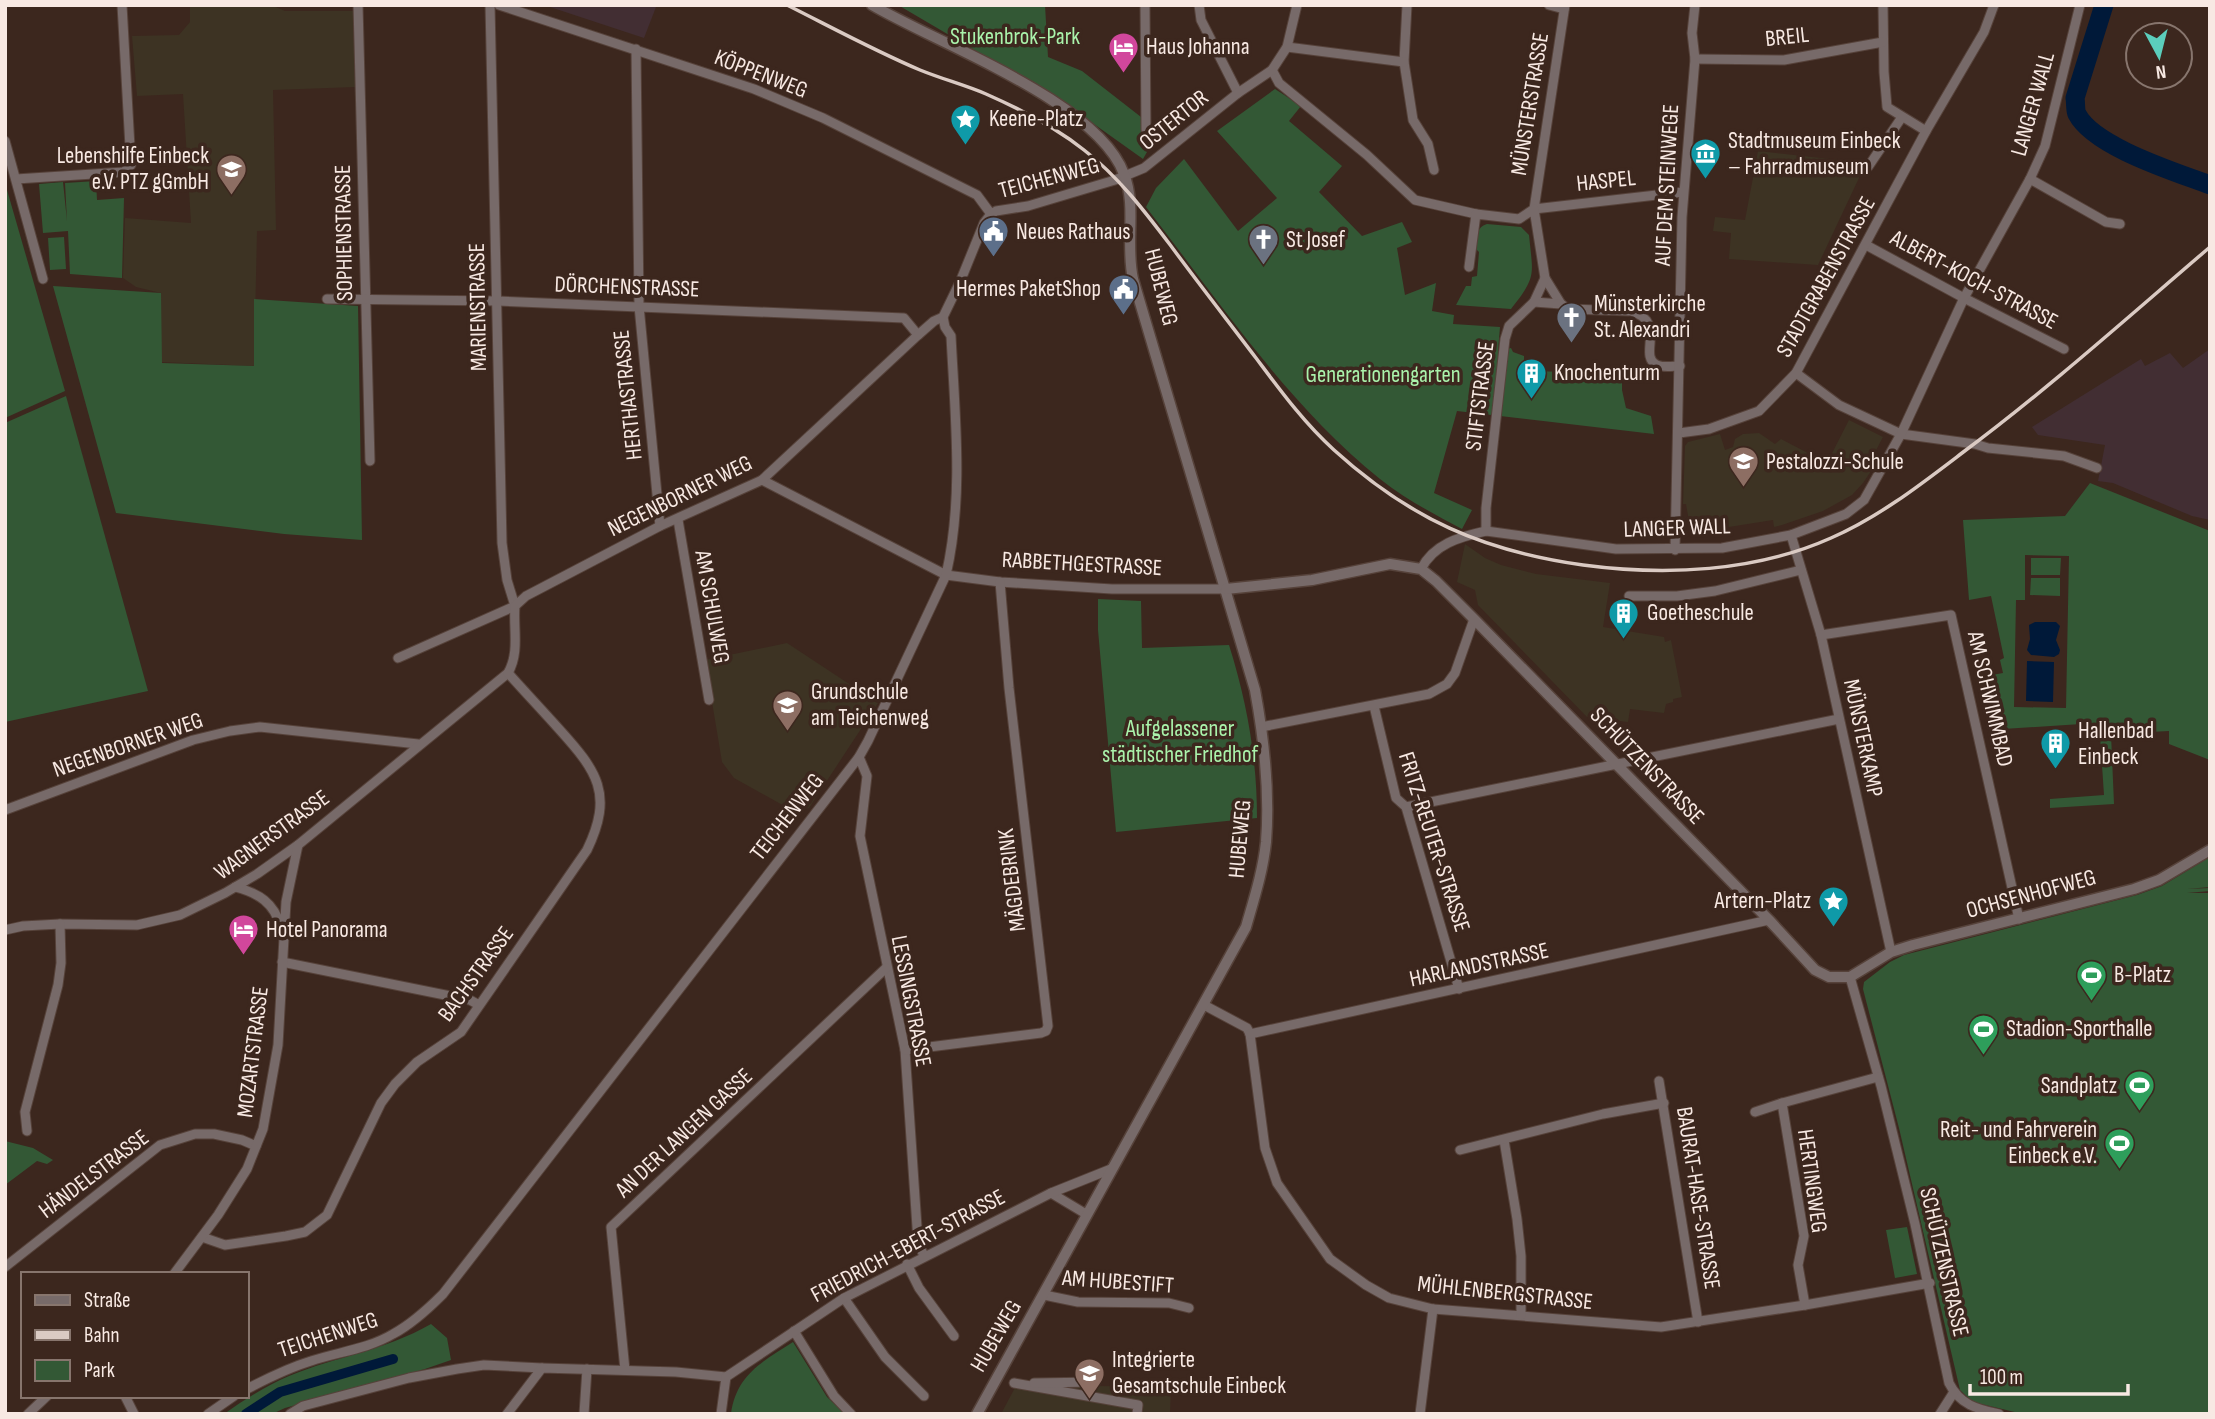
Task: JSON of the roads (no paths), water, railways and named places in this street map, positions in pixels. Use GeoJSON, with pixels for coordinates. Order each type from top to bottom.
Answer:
{"type":"FeatureCollection","features":[{"type":"Feature","properties":{"kind":"street"},"geometry":{"type":"LineString","coordinates":[[16,179],[129,170],[131,165],[122,5]]}},
{"type":"Feature","properties":{"kind":"street","name":"SOPHIENSTRASSE"},"geometry":{"type":"LineString","coordinates":[[358,5],[370,461]]}},
{"type":"Feature","properties":{"kind":"street","name":"MARIENSTRASSE"},"geometry":{"type":"LineString","coordinates":[[490,5],[502,543],[507,580],[515,606]]}},
{"type":"Feature","properties":{"kind":"street","name":"KÖPPENWEG"},"geometry":{"type":"LineString","coordinates":[[499,5],[754,89],[823,118],[977,195],[991,214]]}},
{"type":"Feature","properties":{"kind":"street"},"geometry":{"type":"LineString","coordinates":[[1145,5],[1146,130]]}},
{"type":"Feature","properties":{"kind":"street"},"geometry":{"type":"LineString","coordinates":[[1199,5],[1201,20],[1242,91]]}},
{"type":"Feature","properties":{"kind":"street"},"geometry":{"type":"LineString","coordinates":[[1272,70],[1287,47],[1297,5]]}},
{"type":"Feature","properties":{"kind":"street"},"geometry":{"type":"LineString","coordinates":[[1406,5],[1404,62],[1413,120],[1428,144],[1434,170]]}},
{"type":"Feature","properties":{"kind":"street"},"geometry":{"type":"LineString","coordinates":[[1549,5],[1565,7]]}},
{"type":"Feature","properties":{"kind":"street","name":"AUF DEM STEINWEGE"},"geometry":{"type":"LineString","coordinates":[[1675,550],[1683,192],[1695,59],[1692,33],[1695,5]]}},
{"type":"Feature","properties":{"kind":"street"},"geometry":{"type":"LineString","coordinates":[[1883,5],[1887,107],[1926,131]]}},
{"type":"Feature","properties":{"kind":"street","name":"STADTGRABENSTRASSE"},"geometry":{"type":"LineString","coordinates":[[1679,433],[1709,429],[1759,411],[1796,373],[1926,131],[1984,32],[1994,5]]}},
{"type":"Feature","properties":{"kind":"street","name":"LANGER WALL"},"geometry":{"type":"LineString","coordinates":[[1421,569],[1427,557],[1437,548],[1486,531],[1616,549],[1722,548],[1791,535],[1846,514],[1864,500],[1901,434],[1964,298],[2030,179],[2045,146],[2080,5]]}},
{"type":"Feature","properties":{"kind":"street"},"geometry":{"type":"LineString","coordinates":[[877,7],[1051,99],[1101,138],[1111,149],[1125,176]]}},
{"type":"Feature","properties":{"kind":"street","name":"MÜNSTERSTRASSE"},"geometry":{"type":"LineString","coordinates":[[1545,278],[1534,209],[1565,7]]}},
{"type":"Feature","properties":{"kind":"street","name":"BREIL"},"geometry":{"type":"LineString","coordinates":[[1695,59],[1784,60],[1883,42]]}},
{"type":"Feature","properties":{"kind":"street"},"geometry":{"type":"LineString","coordinates":[[1287,47],[1404,62]]}},
{"type":"Feature","properties":{"kind":"street","name":"HERTHASTRASSE"},"geometry":{"type":"LineString","coordinates":[[636,49],[639,306],[660,526]]}},
{"type":"Feature","properties":{"kind":"street","name":"OSTERTOR"},"geometry":{"type":"LineString","coordinates":[[1125,176],[1144,169],[1272,70]]}},
{"type":"Feature","properties":{"kind":"street","name":"HASPEL"},"geometry":{"type":"LineString","coordinates":[[1272,70],[1279,83],[1367,155],[1415,200],[1476,214],[1519,219],[1534,209],[1683,192]]}},
{"type":"Feature","properties":{"kind":"street"},"geometry":{"type":"LineString","coordinates":[[1868,167],[1902,117]]}},
{"type":"Feature","properties":{"kind":"street"},"geometry":{"type":"LineString","coordinates":[[5,141],[43,279]]}},
{"type":"Feature","properties":{"kind":"street","name":"TEICHENWEG"},"geometry":{"type":"LineString","coordinates":[[248,1388],[275,1373],[311,1360],[362,1348],[392,1335],[419,1317],[443,1294],[859,757],[946,575],[958,497],[951,336],[943,317],[984,223],[996,211],[1028,206],[1125,176]]}},
{"type":"Feature","properties":{"kind":"street","name":"HUBEWEG"},"geometry":{"type":"LineString","coordinates":[[977,1414],[1044,1295],[1083,1212],[1111,1169],[1245,926],[1259,885],[1266,842],[1266,783],[1255,690],[1133,279],[1128,250],[1131,203],[1125,176]]}},
{"type":"Feature","properties":{"kind":"street"},"geometry":{"type":"LineString","coordinates":[[2030,179],[2106,222],[2120,224]]}},
{"type":"Feature","properties":{"kind":"street"},"geometry":{"type":"LineString","coordinates":[[1469,267],[1476,214]]}},
{"type":"Feature","properties":{"kind":"street","name":"ALBERT-KOCH-STRASSE"},"geometry":{"type":"LineString","coordinates":[[1866,245],[2064,349]]}},
{"type":"Feature","properties":{"kind":"street"},"geometry":{"type":"LineString","coordinates":[[1545,278],[1561,304],[1568,309],[1631,311],[1641,314],[1648,320],[1651,329],[1650,357],[1653,363],[1660,366],[1680,366]]}},
{"type":"Feature","properties":{"kind":"street","name":"STIFTSTRASSE"},"geometry":{"type":"LineString","coordinates":[[1486,531],[1486,508],[1505,339],[1509,326],[1534,302],[1545,278]]}},
{"type":"Feature","properties":{"kind":"street","name":"DÖRCHENSTRASSE"},"geometry":{"type":"LineString","coordinates":[[327,299],[639,306],[904,318],[918,335]]}},
{"type":"Feature","properties":{"kind":"street"},"geometry":{"type":"LineString","coordinates":[[1534,302],[1561,304]]}},
{"type":"Feature","properties":{"kind":"street","name":"NEGENBORNER WEG"},"geometry":{"type":"LineString","coordinates":[[398,658],[515,606],[526,596],[660,526],[762,480],[918,335],[943,317]]}},
{"type":"Feature","properties":{"kind":"street"},"geometry":{"type":"LineString","coordinates":[[1796,373],[1839,405],[1901,434],[1988,448],[2064,456],[2097,468]]}},
{"type":"Feature","properties":{"kind":"street","name":"RABBETHGESTRASSE"},"geometry":{"type":"LineString","coordinates":[[762,480],[946,575],[1000,582],[1112,589],[1226,589],[1312,580],[1391,564],[1421,569]]}},
{"type":"Feature","properties":{"kind":"street","name":"AM SCHULWEG"},"geometry":{"type":"LineString","coordinates":[[677,520],[709,700]]}},
{"type":"Feature","properties":{"kind":"street","name":"MÜNSTERKAMP"},"geometry":{"type":"LineString","coordinates":[[1791,535],[1821,635],[1891,951]]}},
{"type":"Feature","properties":{"kind":"street","name":"SCHÜTZENSTRASSE"},"geometry":{"type":"LineString","coordinates":[[1421,569],[1474,619],[1815,970],[1829,977],[1855,975],[1930,1283],[1947,1375],[1954,1392]]}},
{"type":"Feature","properties":{"kind":"street"},"geometry":{"type":"LineString","coordinates":[[1629,596],[1676,596],[1715,592],[1801,570]]}},
{"type":"Feature","properties":{"kind":"street","name":"MÄGDEBRINK"},"geometry":{"type":"LineString","coordinates":[[905,1050],[1041,1033],[1046,1031],[1048,1026],[1010,701],[1000,582]]}},
{"type":"Feature","properties":{"kind":"street"},"geometry":{"type":"LineString","coordinates":[[418,744],[508,673],[514,662],[515,606]]}},
{"type":"Feature","properties":{"kind":"street","name":"AM SCHWIMMBAD"},"geometry":{"type":"LineString","coordinates":[[1821,635],[1951,615],[2019,919]]}},
{"type":"Feature","properties":{"kind":"street"},"geometry":{"type":"LineString","coordinates":[[1261,727],[1430,694],[1447,684],[1455,673],[1474,619]]}},
{"type":"Feature","properties":{"kind":"street","name":"BACHSTRASSE"},"geometry":{"type":"LineString","coordinates":[[202,1237],[225,1245],[286,1236],[305,1232],[316,1226],[327,1214],[381,1103],[395,1083],[417,1062],[461,1032],[587,850],[598,828],[601,804],[596,779],[587,760],[508,673]]}},
{"type":"Feature","properties":{"kind":"street","name":"FRITZ-REUTER-STRASSE"},"geometry":{"type":"LineString","coordinates":[[1374,706],[1396,798],[1406,807],[1459,989]]}},
{"type":"Feature","properties":{"kind":"street"},"geometry":{"type":"LineString","coordinates":[[1406,807],[1839,719]]}},
{"type":"Feature","properties":{"kind":"street","name":"NEGENBORNER WEG"},"geometry":{"type":"LineString","coordinates":[[5,810],[193,740],[230,731],[260,727],[418,744]]}},
{"type":"Feature","properties":{"kind":"street","name":"WAGNERSTRASSE"},"geometry":{"type":"LineString","coordinates":[[5,930],[60,924],[137,925],[180,915],[236,887],[298,845],[418,744]]}},
{"type":"Feature","properties":{"kind":"street","name":"LESSINGSTRASSE"},"geometry":{"type":"LineString","coordinates":[[859,757],[867,776],[860,836],[905,1050],[918,1242],[924,1256]]}},
{"type":"Feature","properties":{"kind":"street","name":"MOZARTSTRASSE"},"geometry":{"type":"LineString","coordinates":[[176,1272],[247,1169],[263,1129],[278,1045],[286,902],[298,845]]}},
{"type":"Feature","properties":{"kind":"street","name":"OCHSENHOFWEG"},"geometry":{"type":"LineString","coordinates":[[1855,975],[1891,951],[2159,880],[2210,850]]}},
{"type":"Feature","properties":{"kind":"street","name":"MOZARTSTRASSE"},"geometry":{"type":"LineString","coordinates":[[236,887],[254,892],[268,902],[278,916],[284,935]]}},
{"type":"Feature","properties":{"kind":"street","name":"HARLANDSTRASSE"},"geometry":{"type":"LineString","coordinates":[[1250,1034],[1769,920]]}},
{"type":"Feature","properties":{"kind":"street"},"geometry":{"type":"LineString","coordinates":[[27,1131],[25,1112],[58,985],[61,962],[60,924]]}},
{"type":"Feature","properties":{"kind":"street"},"geometry":{"type":"LineString","coordinates":[[282,962],[457,998],[479,1005]]}},
{"type":"Feature","properties":{"kind":"street","name":"AN DER LANGEN GASSE"},"geometry":{"type":"LineString","coordinates":[[625,1370],[611,1227],[886,968]]}},
{"type":"Feature","properties":{"kind":"street"},"geometry":{"type":"LineString","coordinates":[[1203,1005],[1247,1028],[1250,1034]]}},
{"type":"Feature","properties":{"kind":"street","name":"MÜHLENBERGSTRASSE"},"geometry":{"type":"LineString","coordinates":[[1250,1034],[1265,1148],[1277,1182],[1308,1231],[1330,1259],[1389,1298],[1433,1309],[1661,1327],[1930,1283]]}},
{"type":"Feature","properties":{"kind":"street","name":"HERTINGWEG"},"geometry":{"type":"LineString","coordinates":[[1755,1112],[1878,1077]]}},
{"type":"Feature","properties":{"kind":"street","name":"BAURAT-HASE-STRASSE"},"geometry":{"type":"LineString","coordinates":[[1659,1081],[1698,1322]]}},
{"type":"Feature","properties":{"kind":"street"},"geometry":{"type":"LineString","coordinates":[[1460,1150],[1603,1114],[1664,1103]]}},
{"type":"Feature","properties":{"kind":"street","name":"HERTINGWEG"},"geometry":{"type":"LineString","coordinates":[[1782,1103],[1804,1237],[1798,1265],[1805,1305]]}},
{"type":"Feature","properties":{"kind":"street","name":"HÄNDELSTRASSE"},"geometry":{"type":"LineString","coordinates":[[5,1267],[160,1145],[195,1134],[214,1134],[256,1146]]}},
{"type":"Feature","properties":{"kind":"street"},"geometry":{"type":"LineString","coordinates":[[1504,1140],[1520,1244],[1521,1315]]}},
{"type":"Feature","properties":{"kind":"street","name":"FRIEDRICH-EBERT-STRASSE"},"geometry":{"type":"LineString","coordinates":[[726,1377],[844,1298],[1051,1193],[1111,1169]]}},
{"type":"Feature","properties":{"kind":"street"},"geometry":{"type":"LineString","coordinates":[[1051,1193],[1083,1212]]}},
{"type":"Feature","properties":{"kind":"street"},"geometry":{"type":"LineString","coordinates":[[907,1264],[919,1287],[954,1336]]}},
{"type":"Feature","properties":{"kind":"street","name":"AM HUBESTIFT"},"geometry":{"type":"LineString","coordinates":[[1044,1295],[1078,1302],[1169,1303],[1189,1308]]}},
{"type":"Feature","properties":{"kind":"street"},"geometry":{"type":"LineString","coordinates":[[844,1298],[897,1372],[924,1395]]}},
{"type":"Feature","properties":{"kind":"street"},"geometry":{"type":"LineString","coordinates":[[1420,1414],[1433,1309]]}},
{"type":"Feature","properties":{"kind":"street"},"geometry":{"type":"LineString","coordinates":[[794,1331],[834,1396],[850,1414]]}},
{"type":"Feature","properties":{"kind":"street"},"geometry":{"type":"LineString","coordinates":[[290,1414],[303,1406],[397,1380],[484,1365],[726,1377],[721,1414]]}},
{"type":"Feature","properties":{"kind":"street"},"geometry":{"type":"LineString","coordinates":[[507,1414],[542,1368]]}},
{"type":"Feature","properties":{"kind":"street"},"geometry":{"type":"LineString","coordinates":[[584,1414],[587,1369]]}},
{"type":"Feature","properties":{"kind":"street"},"geometry":{"type":"LineString","coordinates":[[1074,1394],[1076,1382]]}},
{"type":"Feature","properties":{"kind":"street"},"geometry":{"type":"LineString","coordinates":[[994,1383],[1096,1382]]}},
{"type":"Feature","properties":{"kind":"street"},"geometry":{"type":"LineString","coordinates":[[1014,1383],[1139,1405],[1137,1414]]}},
{"type":"Feature","properties":{"kind":"street"},"geometry":{"type":"LineString","coordinates":[[1940,1414],[1954,1392],[1960,1400],[1975,1408],[1999,1414]]}},
{"type":"Feature","properties":{"kind":"street"},"geometry":{"type":"LineString","coordinates":[[28,1414],[45,1398]]}},
{"type":"Feature","properties":{"kind":"street"},"geometry":{"type":"LineString","coordinates":[[126,1398],[134,1414]]}},
{"type":"Feature","properties":{"kind":"street"},"geometry":{"type":"LineString","coordinates":[[208,1414],[231,1398]]}},
{"type":"Feature","properties":{"kind":"water"},"geometry":{"type":"Polygon","coordinates":[[[2035,622],[2056,622],[2060,626],[2056,640],[2059,654],[2054,657],[2031,655],[2027,650],[2030,639],[2029,625],[2035,622]]]}},
{"type":"Feature","properties":{"kind":"water"},"geometry":{"type":"Polygon","coordinates":[[[2027,661],[2054,662],[2053,702],[2026,701],[2027,661]]]}},
{"type":"Feature","properties":{"kind":"waterway"},"geometry":{"type":"LineString","coordinates":[[2104,5],[2075,98],[2077,114],[2086,126],[2118,148],[2157,166],[2210,185]]}},
{"type":"Feature","properties":{"kind":"waterway"},"geometry":{"type":"LineString","coordinates":[[246,1414],[280,1392],[393,1359]]}},
{"type":"Feature","properties":{"kind":"railway"},"geometry":{"type":"LineString","coordinates":[[787,5],[903,63],[1012,106],[1073,142],[1096,160],[1131,195],[1283,394],[1334,450],[1362,474],[1420,513],[1480,541],[1547,559],[1646,570],[1709,568],[1772,558],[1849,530],[1899,500],[1994,429],[2210,247]]}},
{"type":"Feature","properties":{"kind":"place","name":"Haus Johanna"},"geometry":{"type":"Point","coordinates":[1123,74]}},
{"type":"Feature","properties":{"kind":"place","name":"Keene-Platz"},"geometry":{"type":"Point","coordinates":[966,146]}},
{"type":"Feature","properties":{"kind":"place","name":"Stadtmuseum Einbeck – Fahrradmuseum"},"geometry":{"type":"Point","coordinates":[1705,181]}},
{"type":"Feature","properties":{"kind":"place","name":"Lebenshilfe Einbeck e.V. PTZ gGmbH"},"geometry":{"type":"Point","coordinates":[232,196]}},
{"type":"Feature","properties":{"kind":"place","name":"Neues Rathaus"},"geometry":{"type":"Point","coordinates":[993,259]}},
{"type":"Feature","properties":{"kind":"place","name":"St Josef"},"geometry":{"type":"Point","coordinates":[1263,267]}},
{"type":"Feature","properties":{"kind":"place","name":"Hermes PaketShop"},"geometry":{"type":"Point","coordinates":[1124,316]}},
{"type":"Feature","properties":{"kind":"place","name":"Münsterkirche St. Alexandri"},"geometry":{"type":"Point","coordinates":[1571,344]}},
{"type":"Feature","properties":{"kind":"place","name":"Knochenturm"},"geometry":{"type":"Point","coordinates":[1531,400]}},
{"type":"Feature","properties":{"kind":"place","name":"Pestalozzi-Schule"},"geometry":{"type":"Point","coordinates":[1743,489]}},
{"type":"Feature","properties":{"kind":"place","name":"Goetheschule"},"geometry":{"type":"Point","coordinates":[1624,640]}},
{"type":"Feature","properties":{"kind":"place","name":"Grundschule am Teichenweg"},"geometry":{"type":"Point","coordinates":[788,732]}},
{"type":"Feature","properties":{"kind":"place","name":"Hallenbad Einbeck"},"geometry":{"type":"Point","coordinates":[2055,771]}},
{"type":"Feature","properties":{"kind":"place","name":"Artern-Platz"},"geometry":{"type":"Point","coordinates":[1834,928]}},
{"type":"Feature","properties":{"kind":"place","name":"Hotel Panorama"},"geometry":{"type":"Point","coordinates":[243,957]}},
{"type":"Feature","properties":{"kind":"place","name":"B-Platz"},"geometry":{"type":"Point","coordinates":[2091,1002]}},
{"type":"Feature","properties":{"kind":"place","name":"Stadion-Sporthalle"},"geometry":{"type":"Point","coordinates":[1983,1056]}},
{"type":"Feature","properties":{"kind":"place","name":"Sandplatz"},"geometry":{"type":"Point","coordinates":[2140,1113]}},
{"type":"Feature","properties":{"kind":"place","name":"Reit- und Fahrverein Einbeck e.V."},"geometry":{"type":"Point","coordinates":[2120,1170]}},
{"type":"Feature","properties":{"kind":"place","name":"Integrierte Gesamtschule Einbeck"},"geometry":{"type":"Point","coordinates":[1089,1400]}},
{"type":"Feature","properties":{"kind":"park label","name":"Stukenbrok-Park"},"geometry":{"type":"Point","coordinates":[1015,37]}},
{"type":"Feature","properties":{"kind":"park label","name":"Generationengarten"},"geometry":{"type":"Point","coordinates":[1383,375]}},
{"type":"Feature","properties":{"kind":"park label","name":"Aufgelassener städtischer Friedhof"},"geometry":{"type":"Point","coordinates":[1180,742]}}]}
